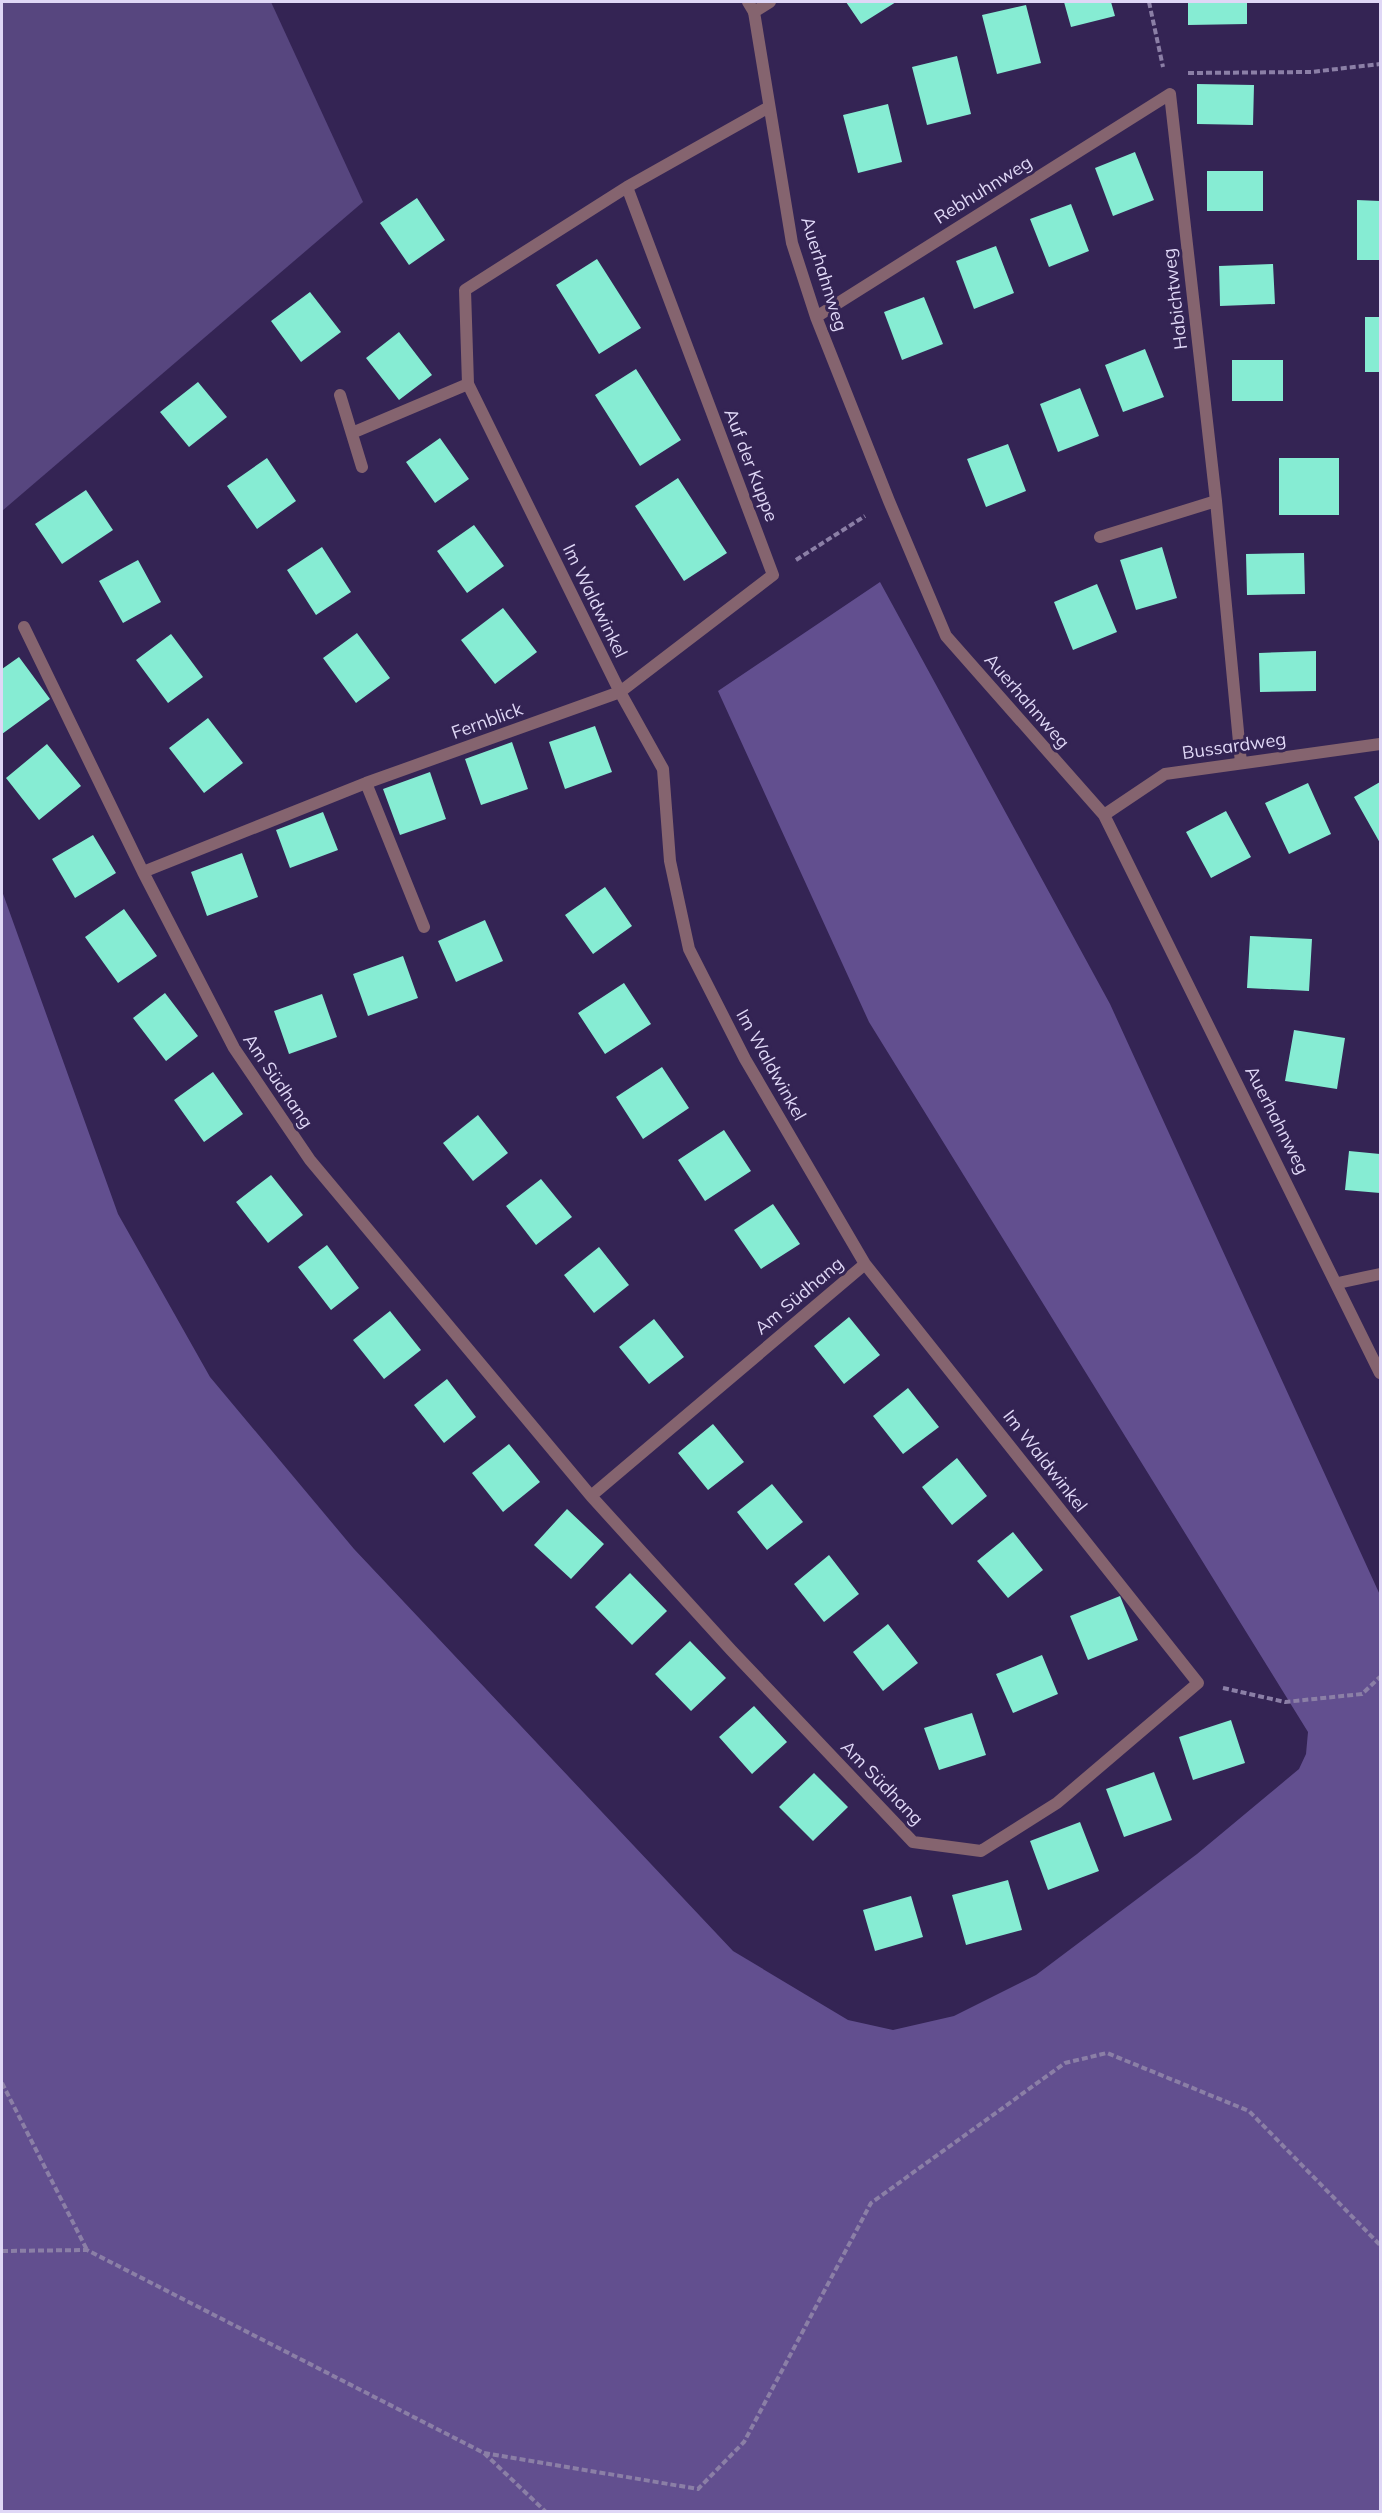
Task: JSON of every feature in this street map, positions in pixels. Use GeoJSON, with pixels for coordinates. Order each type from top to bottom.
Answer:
{"type":"FeatureCollection","features":[{"type":"Feature","properties":{"kind":"street"},"geometry":{"type":"LineString","coordinates":[[751,7],[770,2]]}},
{"type":"Feature","properties":{"kind":"street","name":"Auerhahnweg"},"geometry":{"type":"LineString","coordinates":[[751,7],[792,243],[816,317],[889,501],[946,636],[1104,815],[1338,1283],[1380,1373]]}},
{"type":"Feature","properties":{"kind":"street","name":"Rebhuhnweg"},"geometry":{"type":"LineString","coordinates":[[816,317],[1170,94]]}},
{"type":"Feature","properties":{"kind":"street","name":"Habichtweg"},"geometry":{"type":"LineString","coordinates":[[1170,94],[1216,501],[1241,764]]}},
{"type":"Feature","properties":{"kind":"street","name":"Im Waldwinkel"},"geometry":{"type":"LineString","coordinates":[[769,106],[627,187],[465,290],[468,384],[620,692],[663,769],[670,861],[689,949],[745,1059],[865,1264],[1198,1683]]}},
{"type":"Feature","properties":{"kind":"street","name":"Auf der Kuppe"},"geometry":{"type":"LineString","coordinates":[[627,187],[773,575]]}},
{"type":"Feature","properties":{"kind":"street"},"geometry":{"type":"LineString","coordinates":[[352,433],[468,384]]}},
{"type":"Feature","properties":{"kind":"street"},"geometry":{"type":"LineString","coordinates":[[340,395],[362,467]]}},
{"type":"Feature","properties":{"kind":"street"},"geometry":{"type":"LineString","coordinates":[[1101,537],[1216,501]]}},
{"type":"Feature","properties":{"kind":"street"},"geometry":{"type":"LineString","coordinates":[[620,692],[773,575]]}},
{"type":"Feature","properties":{"kind":"street","name":"Am Südhang"},"geometry":{"type":"LineString","coordinates":[[24,627],[143,872],[234,1048],[310,1160],[591,1496],[731,1650],[913,1842],[981,1851],[1057,1803],[1198,1683]]}},
{"type":"Feature","properties":{"kind":"street","name":"Fernblick"},"geometry":{"type":"LineString","coordinates":[[143,872],[366,783],[620,692]]}},
{"type":"Feature","properties":{"kind":"street","name":"Bussardweg"},"geometry":{"type":"LineString","coordinates":[[1104,815],[1166,774],[1380,744]]}},
{"type":"Feature","properties":{"kind":"street"},"geometry":{"type":"LineString","coordinates":[[366,783],[424,927]]}},
{"type":"Feature","properties":{"kind":"street","name":"Am Südhang"},"geometry":{"type":"LineString","coordinates":[[591,1496],[865,1264]]}},
{"type":"Feature","properties":{"kind":"street"},"geometry":{"type":"LineString","coordinates":[[1338,1283],[1380,1274]]}},
{"type":"Feature","properties":{"kind":"path"},"geometry":{"type":"LineString","coordinates":[[1149,2],[1170,94]]}},
{"type":"Feature","properties":{"kind":"path"},"geometry":{"type":"LineString","coordinates":[[1170,94],[1176,73],[1311,72],[1380,64]]}},
{"type":"Feature","properties":{"kind":"path"},"geometry":{"type":"LineString","coordinates":[[773,575],[889,501]]}},
{"type":"Feature","properties":{"kind":"path"},"geometry":{"type":"LineString","coordinates":[[1198,1683],[1285,1702],[1362,1694],[1380,1677]]}},
{"type":"Feature","properties":{"kind":"path"},"geometry":{"type":"LineString","coordinates":[[484,2452],[698,2489],[744,2442],[871,2203],[1065,2063],[1107,2053],[1249,2111],[1380,2245]]}},
{"type":"Feature","properties":{"kind":"path"},"geometry":{"type":"LineString","coordinates":[[2,2082],[87,2250]]}},
{"type":"Feature","properties":{"kind":"path"},"geometry":{"type":"LineString","coordinates":[[2,2251],[87,2250],[484,2452],[546,2511]]}},
{"type":"Feature","properties":{"kind":"shaded area"},"geometry":{"type":"Polygon","coordinates":[[[2,2],[271,2],[363,202],[2,511],[2,2]]]}},
{"type":"Feature","properties":{"kind":"shaded area"},"geometry":{"type":"Polygon","coordinates":[[[880,582],[1110,1004],[1380,1595],[1380,2511],[2,2511],[2,891],[118,1214],[210,1377],[354,1549],[733,1951],[848,2020],[893,2030],[954,2016],[1036,1975],[1197,1854],[1299,1769],[1306,1754],[1308,1732],[869,1022],[718,691],[880,582]]]}},
{"type":"Feature","properties":{"kind":"building"},"geometry":{"type":"Polygon","coordinates":[[[846,2],[896,2],[861,24],[846,2]]]}},
{"type":"Feature","properties":{"kind":"building"},"geometry":{"type":"Polygon","coordinates":[[[1064,2],[1111,2],[1115,16],[1071,27],[1064,2]]]}},
{"type":"Feature","properties":{"kind":"building"},"geometry":{"type":"Polygon","coordinates":[[[1188,2],[1247,2],[1247,24],[1188,25],[1188,2]]]}},
{"type":"Feature","properties":{"kind":"building"},"geometry":{"type":"Polygon","coordinates":[[[1026,5],[1041,63],[997,74],[982,15],[1026,5]]]}},
{"type":"Feature","properties":{"kind":"building"},"geometry":{"type":"Polygon","coordinates":[[[957,56],[971,114],[927,125],[912,67],[957,56]]]}},
{"type":"Feature","properties":{"kind":"building"},"geometry":{"type":"Polygon","coordinates":[[[1197,84],[1254,85],[1253,125],[1197,124],[1197,84]]]}},
{"type":"Feature","properties":{"kind":"building"},"geometry":{"type":"Polygon","coordinates":[[[888,104],[902,162],[858,173],[843,115],[888,104]]]}},
{"type":"Feature","properties":{"kind":"building"},"geometry":{"type":"Polygon","coordinates":[[[1135,152],[1154,200],[1113,216],[1095,168],[1135,152]]]}},
{"type":"Feature","properties":{"kind":"building"},"geometry":{"type":"Polygon","coordinates":[[[1207,171],[1263,171],[1263,211],[1207,211],[1207,171]]]}},
{"type":"Feature","properties":{"kind":"building"},"geometry":{"type":"Polygon","coordinates":[[[417,198],[445,240],[409,265],[380,223],[417,198]]]}},
{"type":"Feature","properties":{"kind":"building"},"geometry":{"type":"Polygon","coordinates":[[[1357,200],[1380,201],[1380,260],[1357,260],[1357,200]]]}},
{"type":"Feature","properties":{"kind":"building"},"geometry":{"type":"Polygon","coordinates":[[[1071,204],[1089,251],[1049,267],[1030,219],[1071,204]]]}},
{"type":"Feature","properties":{"kind":"building"},"geometry":{"type":"Polygon","coordinates":[[[996,246],[1014,293],[974,309],[956,261],[996,246]]]}},
{"type":"Feature","properties":{"kind":"building"},"geometry":{"type":"Polygon","coordinates":[[[597,259],[641,328],[599,354],[556,285],[597,259]]]}},
{"type":"Feature","properties":{"kind":"building"},"geometry":{"type":"Polygon","coordinates":[[[1273,264],[1275,304],[1220,306],[1219,266],[1273,264]]]}},
{"type":"Feature","properties":{"kind":"building"},"geometry":{"type":"Polygon","coordinates":[[[310,292],[341,332],[301,362],[271,321],[310,292]]]}},
{"type":"Feature","properties":{"kind":"building"},"geometry":{"type":"Polygon","coordinates":[[[924,297],[943,344],[902,360],[884,312],[924,297]]]}},
{"type":"Feature","properties":{"kind":"building"},"geometry":{"type":"Polygon","coordinates":[[[1365,317],[1380,317],[1380,372],[1365,372],[1365,317]]]}},
{"type":"Feature","properties":{"kind":"building"},"geometry":{"type":"Polygon","coordinates":[[[399,332],[432,375],[399,400],[366,358],[399,332]]]}},
{"type":"Feature","properties":{"kind":"building"},"geometry":{"type":"Polygon","coordinates":[[[1145,349],[1164,397],[1123,412],[1105,365],[1145,349]]]}},
{"type":"Feature","properties":{"kind":"building"},"geometry":{"type":"Polygon","coordinates":[[[1232,360],[1283,360],[1283,401],[1232,401],[1232,360]]]}},
{"type":"Feature","properties":{"kind":"building"},"geometry":{"type":"Polygon","coordinates":[[[636,369],[681,440],[640,466],[595,395],[636,369]]]}},
{"type":"Feature","properties":{"kind":"building"},"geometry":{"type":"Polygon","coordinates":[[[198,382],[227,417],[189,447],[160,412],[198,382]]]}},
{"type":"Feature","properties":{"kind":"building"},"geometry":{"type":"Polygon","coordinates":[[[1080,388],[1099,436],[1058,452],[1040,404],[1080,388]]]}},
{"type":"Feature","properties":{"kind":"building"},"geometry":{"type":"Polygon","coordinates":[[[440,438],[469,479],[435,503],[406,462],[440,438]]]}},
{"type":"Feature","properties":{"kind":"building"},"geometry":{"type":"Polygon","coordinates":[[[1008,444],[1026,491],[986,507],[967,459],[1008,444]]]}},
{"type":"Feature","properties":{"kind":"building"},"geometry":{"type":"Polygon","coordinates":[[[267,458],[296,501],[257,529],[227,486],[267,458]]]}},
{"type":"Feature","properties":{"kind":"building"},"geometry":{"type":"Polygon","coordinates":[[[1279,458],[1339,458],[1339,515],[1279,515],[1279,458]]]}},
{"type":"Feature","properties":{"kind":"building"},"geometry":{"type":"Polygon","coordinates":[[[678,478],[727,553],[684,581],[635,506],[678,478]]]}},
{"type":"Feature","properties":{"kind":"building"},"geometry":{"type":"Polygon","coordinates":[[[86,490],[113,530],[62,564],[35,524],[86,490]]]}},
{"type":"Feature","properties":{"kind":"building"},"geometry":{"type":"Polygon","coordinates":[[[474,525],[504,566],[467,593],[437,551],[474,525]]]}},
{"type":"Feature","properties":{"kind":"building"},"geometry":{"type":"Polygon","coordinates":[[[322,547],[351,592],[316,615],[287,570],[322,547]]]}},
{"type":"Feature","properties":{"kind":"building"},"geometry":{"type":"Polygon","coordinates":[[[1162,547],[1177,598],[1136,610],[1120,560],[1162,547]]]}},
{"type":"Feature","properties":{"kind":"building"},"geometry":{"type":"Polygon","coordinates":[[[1304,553],[1305,594],[1247,595],[1246,554],[1304,553]]]}},
{"type":"Feature","properties":{"kind":"building"},"geometry":{"type":"Polygon","coordinates":[[[138,560],[161,602],[123,623],[99,581],[138,560]]]}},
{"type":"Feature","properties":{"kind":"building"},"geometry":{"type":"Polygon","coordinates":[[[1097,584],[1117,632],[1073,650],[1054,602],[1097,584]]]}},
{"type":"Feature","properties":{"kind":"building"},"geometry":{"type":"Polygon","coordinates":[[[503,608],[537,652],[495,684],[461,640],[503,608]]]}},
{"type":"Feature","properties":{"kind":"building"},"geometry":{"type":"Polygon","coordinates":[[[357,633],[390,678],[356,703],[323,658],[357,633]]]}},
{"type":"Feature","properties":{"kind":"building"},"geometry":{"type":"Polygon","coordinates":[[[171,634],[203,677],[168,703],[136,660],[171,634]]]}},
{"type":"Feature","properties":{"kind":"building"},"geometry":{"type":"Polygon","coordinates":[[[1316,651],[1316,691],[1260,692],[1259,653],[1316,651]]]}},
{"type":"Feature","properties":{"kind":"building"},"geometry":{"type":"Polygon","coordinates":[[[19,657],[50,699],[2,734],[2,669],[19,657]]]}},
{"type":"Feature","properties":{"kind":"building"},"geometry":{"type":"Polygon","coordinates":[[[208,718],[243,763],[204,793],[169,748],[208,718]]]}},
{"type":"Feature","properties":{"kind":"building"},"geometry":{"type":"Polygon","coordinates":[[[595,726],[612,772],[565,789],[549,742],[595,726]]]}},
{"type":"Feature","properties":{"kind":"building"},"geometry":{"type":"Polygon","coordinates":[[[512,742],[528,789],[481,805],[465,759],[512,742]]]}},
{"type":"Feature","properties":{"kind":"building"},"geometry":{"type":"Polygon","coordinates":[[[47,744],[81,786],[39,820],[6,778],[47,744]]]}},
{"type":"Feature","properties":{"kind":"building"},"geometry":{"type":"Polygon","coordinates":[[[430,772],[446,819],[400,835],[383,789],[430,772]]]}},
{"type":"Feature","properties":{"kind":"building"},"geometry":{"type":"Polygon","coordinates":[[[1380,782],[1380,843],[1354,797],[1380,782]]]}},
{"type":"Feature","properties":{"kind":"building"},"geometry":{"type":"Polygon","coordinates":[[[1308,783],[1331,834],[1289,854],[1265,803],[1308,783]]]}},
{"type":"Feature","properties":{"kind":"building"},"geometry":{"type":"Polygon","coordinates":[[[1226,811],[1251,857],[1211,878],[1186,832],[1226,811]]]}},
{"type":"Feature","properties":{"kind":"building"},"geometry":{"type":"Polygon","coordinates":[[[323,812],[338,850],[290,868],[276,830],[323,812]]]}},
{"type":"Feature","properties":{"kind":"building"},"geometry":{"type":"Polygon","coordinates":[[[93,835],[116,873],[75,898],[52,859],[93,835]]]}},
{"type":"Feature","properties":{"kind":"building"},"geometry":{"type":"Polygon","coordinates":[[[242,853],[258,897],[207,916],[191,872],[242,853]]]}},
{"type":"Feature","properties":{"kind":"building"},"geometry":{"type":"Polygon","coordinates":[[[605,887],[632,926],[593,954],[565,915],[605,887]]]}},
{"type":"Feature","properties":{"kind":"building"},"geometry":{"type":"Polygon","coordinates":[[[124,909],[157,956],[118,983],[85,937],[124,909]]]}},
{"type":"Feature","properties":{"kind":"building"},"geometry":{"type":"Polygon","coordinates":[[[485,920],[503,961],[456,982],[438,941],[485,920]]]}},
{"type":"Feature","properties":{"kind":"building"},"geometry":{"type":"Polygon","coordinates":[[[1250,936],[1312,939],[1309,991],[1247,988],[1250,936]]]}},
{"type":"Feature","properties":{"kind":"building"},"geometry":{"type":"Polygon","coordinates":[[[403,956],[418,998],[368,1016],[353,974],[403,956]]]}},
{"type":"Feature","properties":{"kind":"building"},"geometry":{"type":"Polygon","coordinates":[[[624,983],[651,1024],[605,1054],[578,1013],[624,983]]]}},
{"type":"Feature","properties":{"kind":"building"},"geometry":{"type":"Polygon","coordinates":[[[165,993],[198,1036],[166,1061],[133,1018],[165,993]]]}},
{"type":"Feature","properties":{"kind":"building"},"geometry":{"type":"Polygon","coordinates":[[[322,994],[337,1037],[289,1054],[274,1011],[322,994]]]}},
{"type":"Feature","properties":{"kind":"building"},"geometry":{"type":"Polygon","coordinates":[[[1294,1030],[1345,1038],[1337,1089],[1285,1081],[1294,1030]]]}},
{"type":"Feature","properties":{"kind":"building"},"geometry":{"type":"Polygon","coordinates":[[[662,1067],[689,1108],[643,1139],[616,1097],[662,1067]]]}},
{"type":"Feature","properties":{"kind":"building"},"geometry":{"type":"Polygon","coordinates":[[[213,1072],[243,1114],[204,1142],[174,1100],[213,1072]]]}},
{"type":"Feature","properties":{"kind":"building"},"geometry":{"type":"Polygon","coordinates":[[[478,1115],[508,1153],[473,1181],[443,1143],[478,1115]]]}},
{"type":"Feature","properties":{"kind":"building"},"geometry":{"type":"Polygon","coordinates":[[[724,1130],[751,1171],[705,1201],[678,1160],[724,1130]]]}},
{"type":"Feature","properties":{"kind":"building"},"geometry":{"type":"Polygon","coordinates":[[[1349,1151],[1380,1154],[1380,1193],[1345,1190],[1349,1151]]]}},
{"type":"Feature","properties":{"kind":"building"},"geometry":{"type":"Polygon","coordinates":[[[271,1175],[303,1215],[268,1243],[236,1202],[271,1175]]]}},
{"type":"Feature","properties":{"kind":"building"},"geometry":{"type":"Polygon","coordinates":[[[541,1179],[572,1217],[536,1245],[506,1206],[541,1179]]]}},
{"type":"Feature","properties":{"kind":"building"},"geometry":{"type":"Polygon","coordinates":[[[773,1204],[800,1244],[761,1269],[734,1230],[773,1204]]]}},
{"type":"Feature","properties":{"kind":"building"},"geometry":{"type":"Polygon","coordinates":[[[327,1245],[359,1288],[331,1310],[298,1267],[327,1245]]]}},
{"type":"Feature","properties":{"kind":"building"},"geometry":{"type":"Polygon","coordinates":[[[599,1247],[629,1285],[594,1313],[564,1275],[599,1247]]]}},
{"type":"Feature","properties":{"kind":"building"},"geometry":{"type":"Polygon","coordinates":[[[390,1311],[421,1350],[384,1379],[353,1340],[390,1311]]]}},
{"type":"Feature","properties":{"kind":"building"},"geometry":{"type":"Polygon","coordinates":[[[849,1317],[880,1355],[844,1384],[814,1346],[849,1317]]]}},
{"type":"Feature","properties":{"kind":"building"},"geometry":{"type":"Polygon","coordinates":[[[654,1319],[684,1357],[649,1384],[619,1347],[654,1319]]]}},
{"type":"Feature","properties":{"kind":"building"},"geometry":{"type":"Polygon","coordinates":[[[447,1379],[476,1417],[444,1443],[414,1405],[447,1379]]]}},
{"type":"Feature","properties":{"kind":"building"},"geometry":{"type":"Polygon","coordinates":[[[908,1388],[939,1427],[903,1454],[873,1416],[908,1388]]]}},
{"type":"Feature","properties":{"kind":"building"},"geometry":{"type":"Polygon","coordinates":[[[713,1424],[744,1462],[708,1490],[678,1453],[713,1424]]]}},
{"type":"Feature","properties":{"kind":"building"},"geometry":{"type":"Polygon","coordinates":[[[509,1444],[540,1482],[503,1512],[472,1473],[509,1444]]]}},
{"type":"Feature","properties":{"kind":"building"},"geometry":{"type":"Polygon","coordinates":[[[957,1458],[987,1496],[952,1525],[922,1487],[957,1458]]]}},
{"type":"Feature","properties":{"kind":"building"},"geometry":{"type":"Polygon","coordinates":[[[772,1484],[803,1522],[767,1550],[737,1512],[772,1484]]]}},
{"type":"Feature","properties":{"kind":"building"},"geometry":{"type":"Polygon","coordinates":[[[567,1509],[604,1544],[571,1579],[534,1545],[567,1509]]]}},
{"type":"Feature","properties":{"kind":"building"},"geometry":{"type":"Polygon","coordinates":[[[1013,1532],[1043,1570],[1008,1598],[977,1561],[1013,1532]]]}},
{"type":"Feature","properties":{"kind":"building"},"geometry":{"type":"Polygon","coordinates":[[[829,1555],[859,1594],[824,1622],[794,1584],[829,1555]]]}},
{"type":"Feature","properties":{"kind":"building"},"geometry":{"type":"Polygon","coordinates":[[[630,1573],[667,1611],[632,1645],[595,1607],[630,1573]]]}},
{"type":"Feature","properties":{"kind":"building"},"geometry":{"type":"Polygon","coordinates":[[[1120,1596],[1138,1640],[1088,1660],[1070,1616],[1120,1596]]]}},
{"type":"Feature","properties":{"kind":"building"},"geometry":{"type":"Polygon","coordinates":[[[888,1624],[918,1663],[883,1691],[853,1652],[888,1624]]]}},
{"type":"Feature","properties":{"kind":"building"},"geometry":{"type":"Polygon","coordinates":[[[690,1641],[726,1678],[691,1711],[655,1674],[690,1641]]]}},
{"type":"Feature","properties":{"kind":"building"},"geometry":{"type":"Polygon","coordinates":[[[1042,1655],[1058,1694],[1013,1713],[996,1674],[1042,1655]]]}},
{"type":"Feature","properties":{"kind":"building"},"geometry":{"type":"Polygon","coordinates":[[[754,1706],[787,1742],[752,1774],[719,1737],[754,1706]]]}},
{"type":"Feature","properties":{"kind":"building"},"geometry":{"type":"Polygon","coordinates":[[[972,1713],[986,1755],[939,1770],[924,1728],[972,1713]]]}},
{"type":"Feature","properties":{"kind":"building"},"geometry":{"type":"Polygon","coordinates":[[[1231,1720],[1245,1763],[1193,1780],[1179,1737],[1231,1720]]]}},
{"type":"Feature","properties":{"kind":"building"},"geometry":{"type":"Polygon","coordinates":[[[1154,1772],[1172,1820],[1124,1837],[1106,1789],[1154,1772]]]}},
{"type":"Feature","properties":{"kind":"building"},"geometry":{"type":"Polygon","coordinates":[[[814,1773],[848,1807],[813,1841],[779,1807],[814,1773]]]}},
{"type":"Feature","properties":{"kind":"building"},"geometry":{"type":"Polygon","coordinates":[[[1080,1822],[1099,1871],[1048,1890],[1030,1841],[1080,1822]]]}},
{"type":"Feature","properties":{"kind":"building"},"geometry":{"type":"Polygon","coordinates":[[[1008,1880],[1022,1930],[966,1945],[952,1895],[1008,1880]]]}},
{"type":"Feature","properties":{"kind":"building"},"geometry":{"type":"Polygon","coordinates":[[[911,1896],[923,1937],[875,1951],[863,1910],[911,1896]]]}}]}
